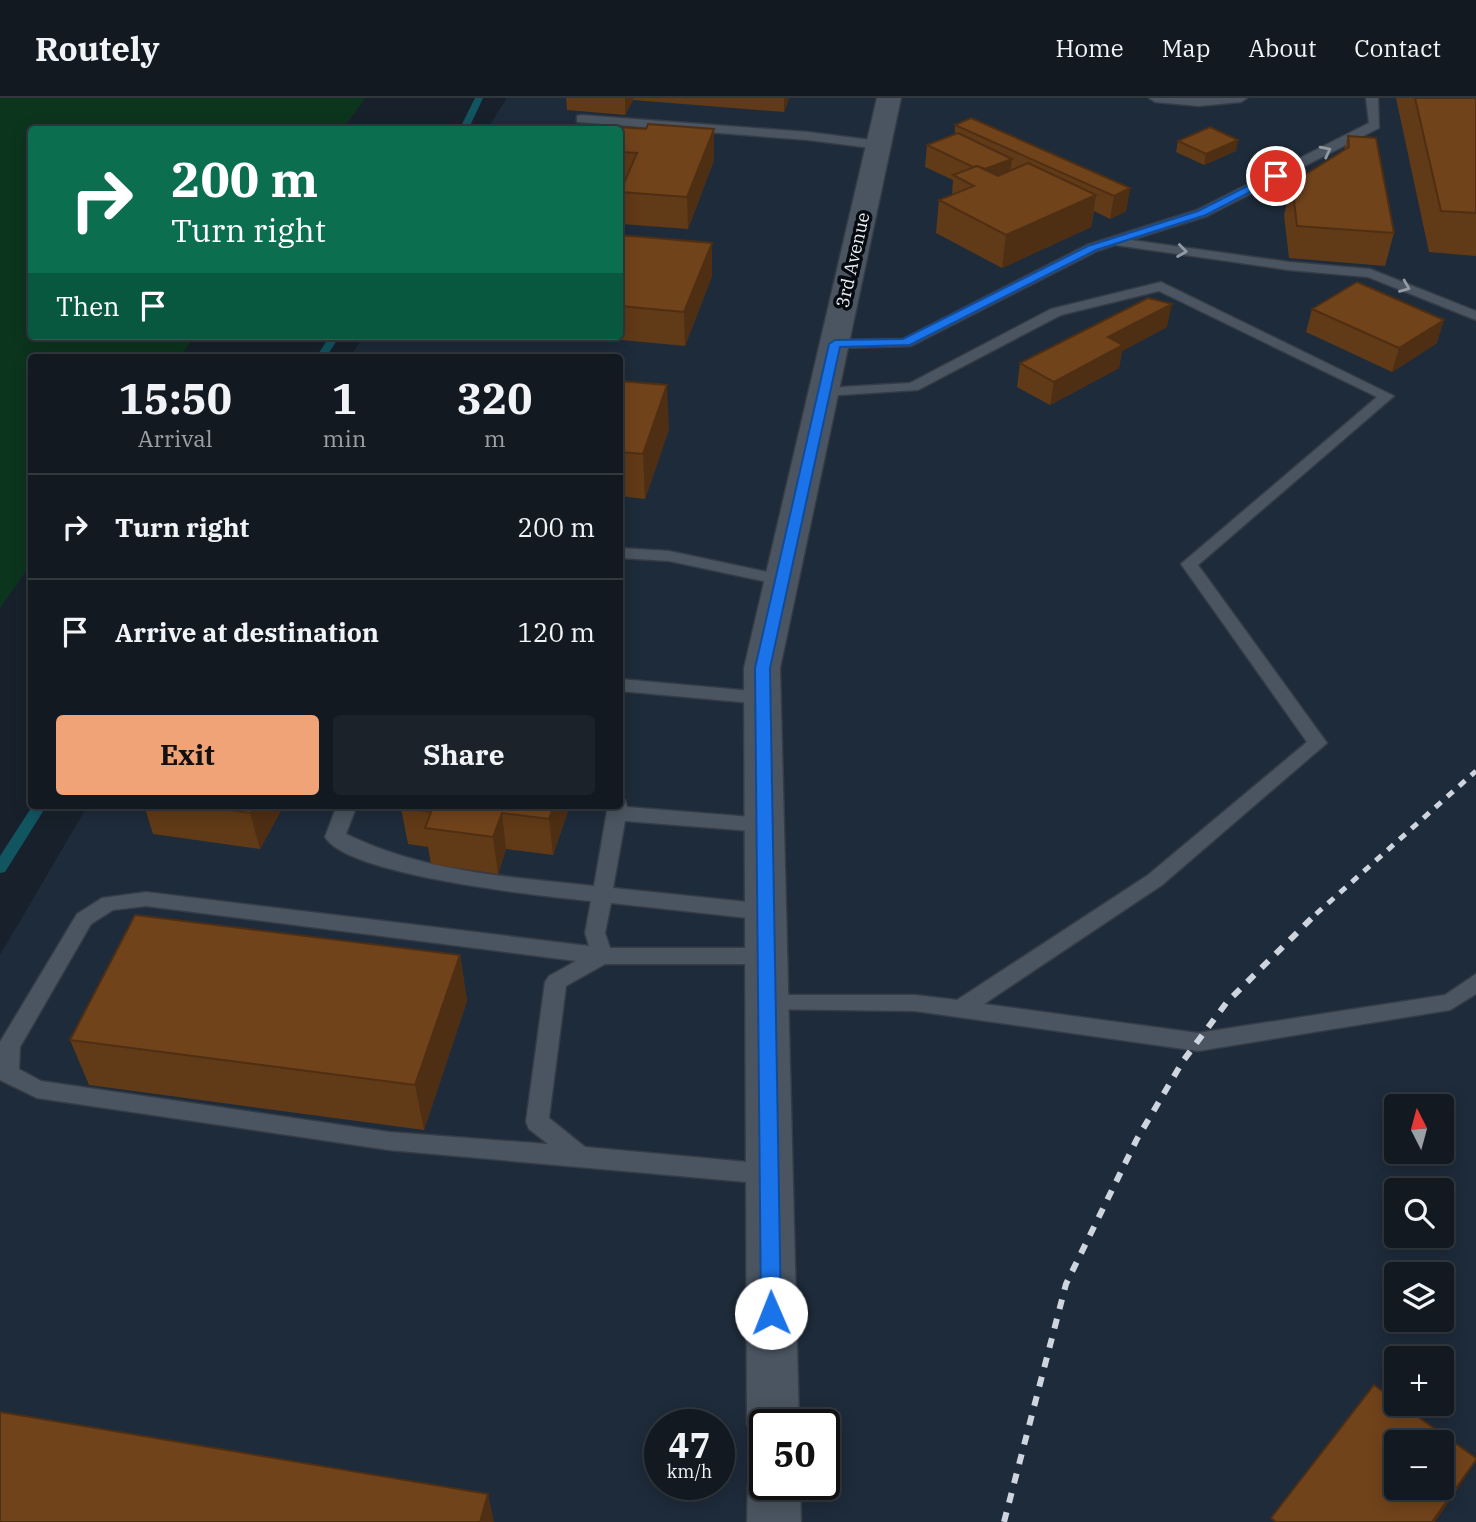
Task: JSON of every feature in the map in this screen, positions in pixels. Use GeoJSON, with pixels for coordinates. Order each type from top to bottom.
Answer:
{"type":"FeatureCollection","features":[{"type":"Feature","properties":{"kind":"main road","name":"3rd Avenue"},"geometry":{"type":"LineString","coordinates":[[773,1409],[762,668],[889,98]]}},
{"type":"Feature","properties":{"kind":"main road"},"geometry":{"type":"LineString","coordinates":[[774,1500],[774,1522]]}},
{"type":"Feature","properties":{"kind":"lane"},"geometry":{"type":"LineString","coordinates":[[1155,98],[1199,102],[1241,98]]}},
{"type":"Feature","properties":{"kind":"lane"},"geometry":{"type":"LineString","coordinates":[[835,344],[906,343],[1092,248],[1202,213],[1376,125],[1371,98]]}},
{"type":"Feature","properties":{"kind":"lane"},"geometry":{"type":"LineString","coordinates":[[581,119],[808,136],[879,145]]}},
{"type":"Feature","properties":{"kind":"lane"},"geometry":{"type":"LineString","coordinates":[[1114,241],[1289,266],[1370,273],[1476,316]]}},
{"type":"Feature","properties":{"kind":"lane"},"geometry":{"type":"LineString","coordinates":[[824,392],[913,387],[1056,312],[1161,286],[1387,396],[1189,564],[1318,743],[1155,880],[960,1009]]}},
{"type":"Feature","properties":{"kind":"lane"},"geometry":{"type":"LineString","coordinates":[[623,553],[669,556],[782,580]]}},
{"type":"Feature","properties":{"kind":"lane"},"geometry":{"type":"LineString","coordinates":[[623,685],[763,698]]}},
{"type":"Feature","properties":{"kind":"lane"},"geometry":{"type":"LineString","coordinates":[[345,809],[335,837],[363,853],[402,867],[468,879],[766,912]]}},
{"type":"Feature","properties":{"kind":"lane"},"geometry":{"type":"LineString","coordinates":[[602,956],[595,933],[617,809],[765,825]]}},
{"type":"Feature","properties":{"kind":"lane"},"geometry":{"type":"LineString","coordinates":[[766,956],[602,956],[146,899],[108,903],[84,919],[9,1046],[8,1074],[37,1088],[388,1141],[769,1174]]}},
{"type":"Feature","properties":{"kind":"lane"},"geometry":{"type":"LineString","coordinates":[[580,1156],[537,1122],[556,982],[602,956]]}},
{"type":"Feature","properties":{"kind":"lane"},"geometry":{"type":"LineString","coordinates":[[767,1003],[915,1003],[1198,1042],[1450,1002],[1476,982]]}},
{"type":"Feature","properties":{"kind":"shaded area"},"geometry":{"type":"Polygon","coordinates":[[[507,98],[1476,98],[1476,1522],[0,1522],[0,955],[86,809],[623,809],[623,354],[353,354],[361,340],[623,340],[623,126],[489,126],[507,98]]]}},
{"type":"Feature","properties":{"kind":"green space"},"geometry":{"type":"Polygon","coordinates":[[[0,98],[365,98],[345,126],[28,126],[28,340],[192,340],[182,354],[28,354],[28,568],[0,608],[0,98]]]}},
{"type":"Feature","properties":{"kind":"building"},"geometry":{"type":"Polygon","coordinates":[[[1415,98],[1476,98],[1476,213],[1441,211],[1415,98]]]}},
{"type":"Feature","properties":{"kind":"building"},"geometry":{"type":"Polygon","coordinates":[[[971,118],[1130,188],[1114,196],[955,125],[971,118]]]}},
{"type":"Feature","properties":{"kind":"building"},"geometry":{"type":"Polygon","coordinates":[[[648,124],[714,129],[687,197],[623,192],[623,185],[637,153],[623,152],[623,127],[646,129],[648,124]]]}},
{"type":"Feature","properties":{"kind":"building"},"geometry":{"type":"Polygon","coordinates":[[[1210,127],[1238,140],[1206,154],[1178,141],[1210,127]]]}},
{"type":"Feature","properties":{"kind":"building"},"geometry":{"type":"Polygon","coordinates":[[[958,133],[1012,159],[985,169],[973,167],[927,145],[958,133]]]}},
{"type":"Feature","properties":{"kind":"building"},"geometry":{"type":"Polygon","coordinates":[[[1348,136],[1376,138],[1394,233],[1297,226],[1292,183],[1349,147],[1348,136]]]}},
{"type":"Feature","properties":{"kind":"building"},"geometry":{"type":"Polygon","coordinates":[[[1028,163],[1096,195],[1006,235],[939,200],[974,186],[953,175],[977,166],[998,176],[1028,163]]]}},
{"type":"Feature","properties":{"kind":"building"},"geometry":{"type":"Polygon","coordinates":[[[623,235],[712,243],[684,312],[623,306],[623,235]]]}},
{"type":"Feature","properties":{"kind":"building"},"geometry":{"type":"Polygon","coordinates":[[[1357,282],[1444,320],[1399,348],[1312,309],[1357,282]]]}},
{"type":"Feature","properties":{"kind":"building"},"geometry":{"type":"Polygon","coordinates":[[[1148,298],[1172,304],[1108,337],[1123,345],[1054,382],[1020,363],[1148,298]]]}},
{"type":"Feature","properties":{"kind":"building"},"geometry":{"type":"Polygon","coordinates":[[[623,381],[667,385],[643,454],[623,452],[623,381]]]}},
{"type":"Feature","properties":{"kind":"building"},"geometry":{"type":"Polygon","coordinates":[[[222,809],[252,809],[250,813],[222,809]]]}},
{"type":"Feature","properties":{"kind":"building"},"geometry":{"type":"Polygon","coordinates":[[[408,809],[553,809],[549,819],[502,813],[493,837],[425,828],[431,812],[408,809]]]}},
{"type":"Feature","properties":{"kind":"building"},"geometry":{"type":"Polygon","coordinates":[[[135,915],[460,955],[415,1085],[70,1040],[135,915]]]}},
{"type":"Feature","properties":{"kind":"building"},"geometry":{"type":"Polygon","coordinates":[[[1374,1385],[1384,1392],[1384,1416],[1417,1416],[1437,1430],[1384,1430],[1384,1500],[1448,1500],[1432,1522],[1276,1522],[1271,1518],[1374,1385]]]}},
{"type":"Feature","properties":{"kind":"building"},"geometry":{"type":"Polygon","coordinates":[[[0,1412],[488,1494],[480,1522],[0,1522],[0,1412]]]}},
{"type":"Feature","properties":{"kind":"building"},"geometry":{"type":"Polygon","coordinates":[[[1454,1442],[1476,1460],[1454,1491],[1454,1442]]]}},
{"type":"Feature","properties":{"kind":"waterway"},"geometry":{"type":"LineString","coordinates":[[465,126],[479,98]]}},
{"type":"Feature","properties":{"kind":"waterway"},"geometry":{"type":"LineString","coordinates":[[323,354],[332,340]]}},
{"type":"Feature","properties":{"kind":"waterway"},"geometry":{"type":"LineString","coordinates":[[0,868],[37,809]]}},
{"type":"Feature","properties":{"kind":"railway"},"geometry":{"type":"LineString","coordinates":[[1316,914],[1476,771]]}},
{"type":"Feature","properties":{"kind":"railway"},"geometry":{"type":"LineString","coordinates":[[1004,1522],[1066,1284],[1137,1139],[1183,1061],[1227,1002],[1318,912]]}},
{"type":"Feature","properties":{"kind":"route"},"geometry":{"type":"LineString","coordinates":[[771,1313],[762,668],[835,344],[906,343],[1092,248],[1202,213],[1276,176]]}}]}
